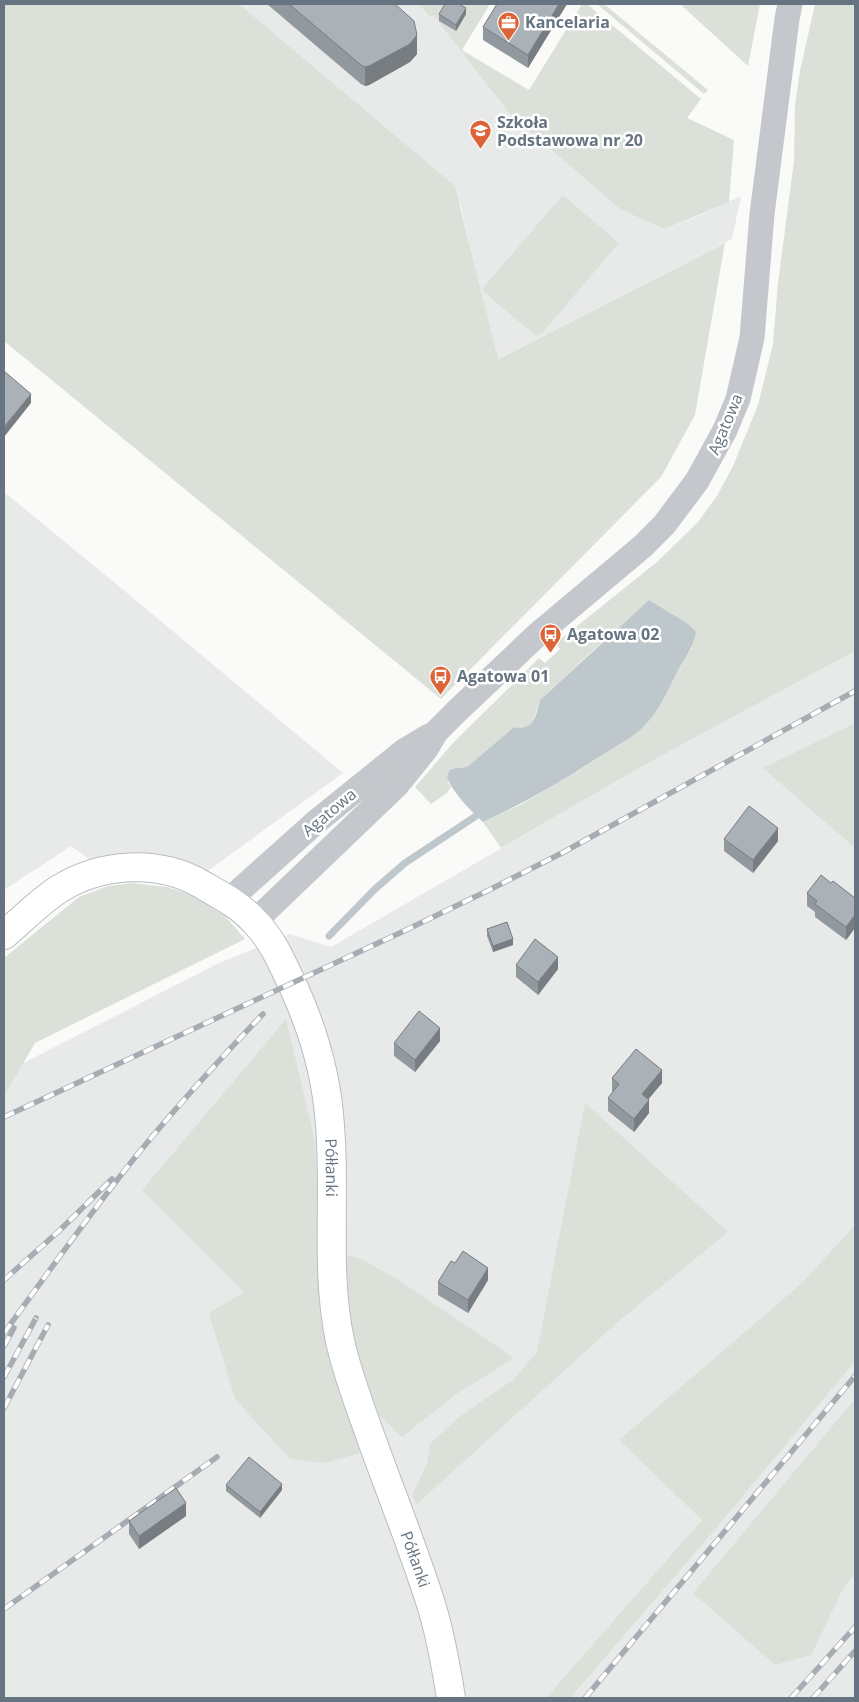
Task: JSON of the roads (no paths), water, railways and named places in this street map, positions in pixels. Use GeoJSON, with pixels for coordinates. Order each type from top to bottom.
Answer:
{"type":"FeatureCollection","features":[{"type":"Feature","properties":{"kind":"street","name":"Agatowa"},"geometry":{"type":"LineString","coordinates":[[231,901],[240,890],[316,822],[404,751],[436,732],[538,635],[643,546],[664,524],[697,481],[725,430],[738,399],[752,338],[762,214],[790,4]]}},
{"type":"Feature","properties":{"kind":"street","name":"Agatowa"},"geometry":{"type":"LineString","coordinates":[[255,921],[397,785],[426,749],[436,732]]}},
{"type":"Feature","properties":{"kind":"street","name":"Półłanki"},"geometry":{"type":"LineString","coordinates":[[4,935],[60,889],[82,878],[105,870],[131,867],[159,869],[195,880],[231,901],[255,921],[270,942],[287,973],[306,1016],[321,1063],[330,1124],[333,1293],[340,1342],[360,1408],[431,1602],[451,1698]]}},
{"type":"Feature","properties":{"kind":"waterway"},"geometry":{"type":"LineString","coordinates":[[329,936],[375,889],[405,863],[476,816]]}},
{"type":"Feature","properties":{"kind":"railway"},"geometry":{"type":"LineString","coordinates":[[4,1117],[487,891],[562,853],[855,691]]}},
{"type":"Feature","properties":{"kind":"railway"},"geometry":{"type":"LineString","coordinates":[[4,1333],[123,1172],[201,1081],[263,1014]]}},
{"type":"Feature","properties":{"kind":"railway"},"geometry":{"type":"LineString","coordinates":[[4,1280],[59,1231],[112,1179]]}},
{"type":"Feature","properties":{"kind":"railway"},"geometry":{"type":"LineString","coordinates":[[4,1377],[36,1318]]}},
{"type":"Feature","properties":{"kind":"railway"},"geometry":{"type":"LineString","coordinates":[[4,1408],[48,1325]]}},
{"type":"Feature","properties":{"kind":"railway"},"geometry":{"type":"LineString","coordinates":[[4,1346],[14,1328]]}},
{"type":"Feature","properties":{"kind":"railway"},"geometry":{"type":"LineString","coordinates":[[585,1698],[855,1376]]}},
{"type":"Feature","properties":{"kind":"railway"},"geometry":{"type":"LineString","coordinates":[[4,1609],[217,1457]]}},
{"type":"Feature","properties":{"kind":"railway"},"geometry":{"type":"LineString","coordinates":[[791,1698],[855,1627]]}},
{"type":"Feature","properties":{"kind":"railway"},"geometry":{"type":"LineString","coordinates":[[813,1698],[855,1651]]}},
{"type":"Feature","properties":{"kind":"place","name":"Kancelaria"},"geometry":{"type":"Point","coordinates":[509,41]}},
{"type":"Feature","properties":{"kind":"place","name":"Szkoła Podstawowa nr 20"},"geometry":{"type":"Point","coordinates":[481,150]}},
{"type":"Feature","properties":{"kind":"place","name":"Agatowa 02"},"geometry":{"type":"Point","coordinates":[551,653]}},
{"type":"Feature","properties":{"kind":"place","name":"Agatowa 01"},"geometry":{"type":"Point","coordinates":[441,695]}}]}
